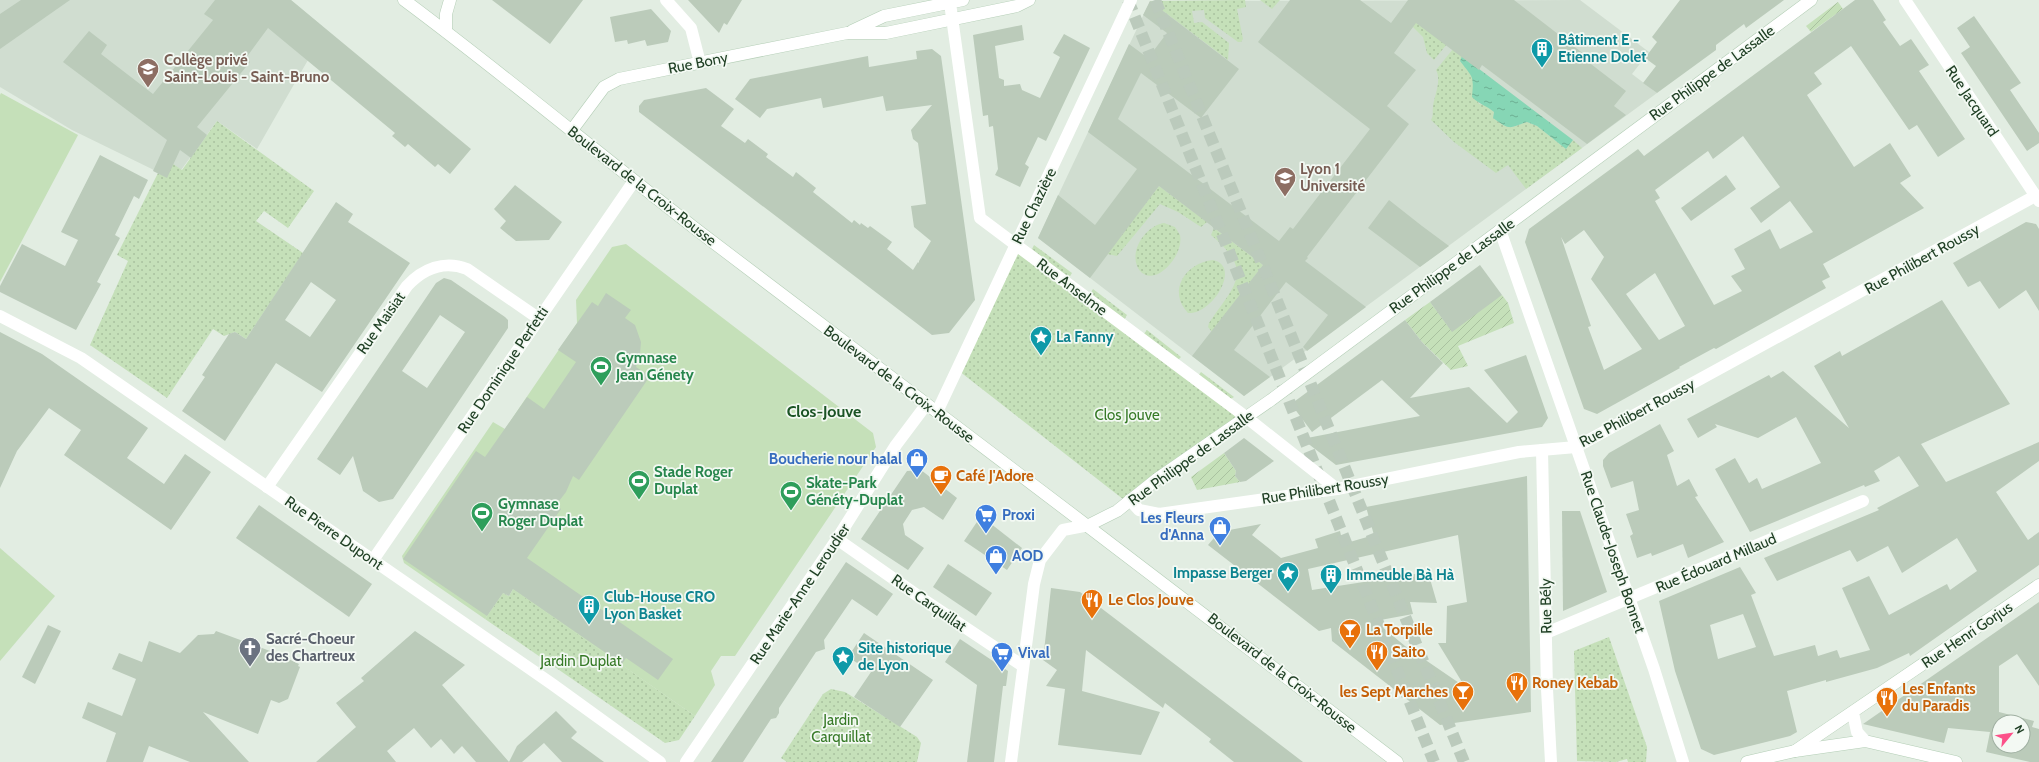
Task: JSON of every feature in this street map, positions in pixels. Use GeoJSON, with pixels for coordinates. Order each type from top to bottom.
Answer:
{"type":"FeatureCollection","features":[{"type":"Feature","properties":{"kind":"street","name":"Boulevard de la Croix-Rousse"},"geometry":{"type":"LineString","coordinates":[[404,0],[572,130],[634,181],[926,405],[1089,525],[1397,762]]}},
{"type":"Feature","properties":{"kind":"street"},"geometry":{"type":"LineString","coordinates":[[446,32],[446,14],[450,0]]}},
{"type":"Feature","properties":{"kind":"street"},"geometry":{"type":"LineString","coordinates":[[666,0],[692,28],[700,63]]}},
{"type":"Feature","properties":{"kind":"street","name":"Rue Bony"},"geometry":{"type":"LineString","coordinates":[[847,33],[884,16],[963,0]]}},
{"type":"Feature","properties":{"kind":"street","name":"Rue Bony"},"geometry":{"type":"LineString","coordinates":[[572,130],[604,87],[611,82],[847,33],[886,33],[953,20],[1017,6],[1029,0]]}},
{"type":"Feature","properties":{"kind":"street","name":"Rue Chazière"},"geometry":{"type":"LineString","coordinates":[[937,412],[1131,0]]}},
{"type":"Feature","properties":{"kind":"street","name":"Rue Philippe de Lassalle"},"geometry":{"type":"LineString","coordinates":[[1011,762],[1034,584],[1040,560],[1063,530],[1089,525],[1104,519],[1152,483],[1246,417],[1811,0]]}},
{"type":"Feature","properties":{"kind":"street","name":"Rue Jacquard"},"geometry":{"type":"LineString","coordinates":[[1905,0],[2037,199]]}},
{"type":"Feature","properties":{"kind":"street","name":"Rue Anselme"},"geometry":{"type":"LineString","coordinates":[[950,3],[980,218],[1246,417],[1337,489]]}},
{"type":"Feature","properties":{"kind":"street","name":"Rue Dominique Perfetti"},"geometry":{"type":"LineString","coordinates":[[373,560],[538,318],[634,181]]}},
{"type":"Feature","properties":{"kind":"street","name":"Rue Philibert Roussy"},"geometry":{"type":"LineString","coordinates":[[1130,500],[1139,510],[1159,514],[1337,489],[1519,452],[1576,447],[2037,199]]}},
{"type":"Feature","properties":{"kind":"street","name":"Rue Claude-Joseph Bonnet"},"geometry":{"type":"LineString","coordinates":[[1500,230],[1630,599],[1683,762]]}},
{"type":"Feature","properties":{"kind":"street","name":"Rue Maisiat"},"geometry":{"type":"LineString","coordinates":[[267,486],[407,286],[416,276],[430,269],[443,265],[456,265],[467,268],[538,318]]}},
{"type":"Feature","properties":{"kind":"street","name":"Rue Pierre Dupont"},"geometry":{"type":"LineString","coordinates":[[0,316],[81,358],[267,486],[660,762]]}},
{"type":"Feature","properties":{"kind":"street","name":"Rue Marie-Anne Leroudier"},"geometry":{"type":"LineString","coordinates":[[686,762],[837,539],[896,445],[926,405]]}},
{"type":"Feature","properties":{"kind":"street","name":"Rue Bély"},"geometry":{"type":"LineString","coordinates":[[1542,450],[1546,633],[1551,762]]}},
{"type":"Feature","properties":{"kind":"street","name":"Rue Édouard Millaud"},"geometry":{"type":"LineString","coordinates":[[1546,633],[1863,501]]}},
{"type":"Feature","properties":{"kind":"street","name":"Rue Carquillat"},"geometry":{"type":"LineString","coordinates":[[837,539],[921,598],[1023,666]]}},
{"type":"Feature","properties":{"kind":"street","name":"Rue Henri Gorjus"},"geometry":{"type":"LineString","coordinates":[[1795,751],[1853,713],[2039,585]]}},
{"type":"Feature","properties":{"kind":"street"},"geometry":{"type":"LineString","coordinates":[[1853,713],[1857,732],[1865,741]]}},
{"type":"Feature","properties":{"kind":"street"},"geometry":{"type":"LineString","coordinates":[[1746,762],[1795,751],[1865,741],[1956,762]]}},
{"type":"Feature","properties":{"kind":"shaded area","name":"Collège privé Saint-Louis - Saint-Bruno"},"geometry":{"type":"Polygon","coordinates":[[[0,0],[291,0],[322,26],[316,46],[257,149],[217,121],[181,170],[158,172],[72,130],[0,87],[0,0]]]}},
{"type":"Feature","properties":{"kind":"shaded area","name":"Lyon 1 Université"},"geometry":{"type":"Polygon","coordinates":[[[1580,0],[1649,52],[1632,74],[1657,93],[1244,396],[1038,238],[1150,1],[1580,0]]]}},
{"type":"Feature","properties":{"kind":"green space"},"geometry":{"type":"Polygon","coordinates":[[[1245,0],[1246,7],[1237,9],[1243,39],[1241,42],[1238,42],[1205,18],[1204,10],[1192,11],[1194,23],[1202,22],[1229,43],[1228,60],[1150,1],[1245,0]]]}},
{"type":"Feature","properties":{"kind":"green space"},"geometry":{"type":"Polygon","coordinates":[[[1260,0],[1280,0],[1272,9],[1260,0]]]}},
{"type":"Feature","properties":{"kind":"green space"},"geometry":{"type":"Polygon","coordinates":[[[1838,2],[1843,9],[1811,32],[1806,26],[1838,2]]]}},
{"type":"Feature","properties":{"kind":"green space"},"geometry":{"type":"Polygon","coordinates":[[[1403,8],[1447,44],[1434,60],[1427,53],[1423,37],[1413,27],[1403,8]]]}},
{"type":"Feature","properties":{"kind":"green space"},"geometry":{"type":"Polygon","coordinates":[[[1453,49],[1462,56],[1460,61],[1471,73],[1474,81],[1473,89],[1479,104],[1485,105],[1494,112],[1493,118],[1509,127],[1527,122],[1537,126],[1566,149],[1573,140],[1582,148],[1526,189],[1508,165],[1496,173],[1454,142],[1431,120],[1438,84],[1438,74],[1436,70],[1453,49]]]}},
{"type":"Feature","properties":{"kind":"green space"},"geometry":{"type":"Polygon","coordinates":[[[1,93],[78,135],[0,282],[0,95],[1,93]]]}},
{"type":"Feature","properties":{"kind":"green space"},"geometry":{"type":"Polygon","coordinates":[[[217,121],[314,191],[288,228],[264,211],[256,221],[303,253],[246,339],[235,332],[224,336],[213,329],[167,398],[90,345],[128,261],[117,255],[158,173],[173,164],[182,170],[217,121]]]}},
{"type":"Feature","properties":{"kind":"green space"},"geometry":{"type":"Polygon","coordinates":[[[1159,186],[1207,222],[1201,227],[1178,212],[1160,204],[1117,256],[1107,254],[1159,186]]]}},
{"type":"Feature","properties":{"kind":"green space"},"geometry":{"type":"Polygon","coordinates":[[[1164,223],[1175,227],[1180,235],[1180,243],[1177,254],[1173,261],[1161,272],[1152,276],[1145,274],[1139,270],[1136,263],[1136,253],[1139,243],[1150,229],[1164,223]]]}},
{"type":"Feature","properties":{"kind":"green space"},"geometry":{"type":"Polygon","coordinates":[[[1214,228],[1263,265],[1212,332],[1208,327],[1209,323],[1233,288],[1237,269],[1233,259],[1225,248],[1211,235],[1214,228]]]}},
{"type":"Feature","properties":{"kind":"green space","name":"Stade Roger Duplat"},"geometry":{"type":"Polygon","coordinates":[[[626,244],[873,433],[876,447],[735,656],[721,656],[711,671],[715,685],[695,716],[508,586],[485,619],[404,563],[402,556],[493,422],[505,429],[577,323],[576,300],[612,247],[626,244]]]}},
{"type":"Feature","properties":{"kind":"green space","name":"Clos Jouve"},"geometry":{"type":"Polygon","coordinates":[[[1016,245],[1245,418],[1128,503],[959,371],[1016,245]]]}},
{"type":"Feature","properties":{"kind":"green space"},"geometry":{"type":"Polygon","coordinates":[[[1034,245],[1072,273],[1069,278],[1032,249],[1034,245]]]}},
{"type":"Feature","properties":{"kind":"green space"},"geometry":{"type":"Polygon","coordinates":[[[1213,260],[1221,264],[1225,271],[1224,280],[1220,290],[1214,299],[1206,306],[1197,312],[1188,313],[1182,305],[1179,296],[1179,287],[1182,279],[1194,266],[1213,260]]]}},
{"type":"Feature","properties":{"kind":"green space"},"geometry":{"type":"Polygon","coordinates":[[[1093,289],[1127,315],[1124,320],[1090,294],[1093,289]]]}},
{"type":"Feature","properties":{"kind":"green space"},"geometry":{"type":"Polygon","coordinates":[[[1502,295],[1508,303],[1514,323],[1458,346],[1468,366],[1451,370],[1422,342],[1405,320],[1430,302],[1448,326],[1502,295]]]}},
{"type":"Feature","properties":{"kind":"green space"},"geometry":{"type":"Polygon","coordinates":[[[1147,330],[1181,357],[1178,360],[1143,335],[1147,330]]]}},
{"type":"Feature","properties":{"kind":"green space"},"geometry":{"type":"Polygon","coordinates":[[[1201,372],[1234,397],[1229,400],[1198,376],[1201,372]]]}},
{"type":"Feature","properties":{"kind":"green space"},"geometry":{"type":"Polygon","coordinates":[[[1224,453],[1236,471],[1235,476],[1240,482],[1197,490],[1191,477],[1224,453]]]}},
{"type":"Feature","properties":{"kind":"green space"},"geometry":{"type":"Polygon","coordinates":[[[0,548],[55,596],[0,661],[0,548]]]}},
{"type":"Feature","properties":{"kind":"green space","name":"Jardin Duplat"},"geometry":{"type":"Polygon","coordinates":[[[513,589],[695,716],[679,740],[665,743],[485,619],[503,593],[509,596],[513,589]]]}},
{"type":"Feature","properties":{"kind":"green space"},"geometry":{"type":"Polygon","coordinates":[[[1609,637],[1647,747],[1646,762],[1628,762],[1627,759],[1616,762],[1577,761],[1574,651],[1609,637]]]}},
{"type":"Feature","properties":{"kind":"green space","name":"Jardin Carquillat"},"geometry":{"type":"Polygon","coordinates":[[[831,689],[845,692],[917,737],[921,743],[917,762],[787,762],[781,758],[823,694],[831,689]]]}},
{"type":"Feature","properties":{"kind":"water"},"geometry":{"type":"Polygon","coordinates":[[[1462,56],[1573,140],[1566,149],[1537,126],[1527,122],[1509,127],[1493,118],[1494,112],[1472,97],[1473,80],[1460,61],[1462,56]]]}},
{"type":"Feature","properties":{"kind":"building"},"geometry":{"type":"Polygon","coordinates":[[[21,0],[70,0],[0,49],[0,14],[21,0]]]}},
{"type":"Feature","properties":{"kind":"building"},"geometry":{"type":"Polygon","coordinates":[[[215,0],[291,0],[471,149],[450,174],[438,164],[435,167],[408,144],[405,147],[392,136],[395,133],[268,28],[246,58],[250,62],[197,127],[207,135],[191,158],[180,150],[167,178],[153,171],[167,140],[63,62],[89,31],[107,45],[101,54],[153,94],[213,20],[204,14],[215,0]]]}},
{"type":"Feature","properties":{"kind":"building"},"geometry":{"type":"Polygon","coordinates":[[[492,0],[583,0],[550,44],[492,0]]]}},
{"type":"Feature","properties":{"kind":"building"},"geometry":{"type":"Polygon","coordinates":[[[688,0],[742,0],[727,25],[724,23],[719,33],[688,0]]]}},
{"type":"Feature","properties":{"kind":"building"},"geometry":{"type":"Polygon","coordinates":[[[1290,0],[1360,0],[1391,23],[1408,0],[1514,0],[1589,58],[1587,61],[1626,91],[1614,106],[1626,115],[1587,144],[1482,65],[1479,70],[1416,23],[1394,53],[1416,70],[1387,106],[1409,124],[1305,261],[1366,307],[1307,351],[1303,347],[1328,315],[1286,282],[1234,350],[1270,377],[1244,396],[1192,356],[1263,265],[1159,186],[1090,278],[1038,238],[1058,195],[1095,225],[1137,169],[1088,132],[1129,44],[1148,58],[1167,33],[1143,15],[1150,1],[1239,69],[1201,118],[1141,73],[1118,119],[1279,241],[1290,227],[1293,229],[1370,129],[1258,42],[1290,0]]]}},
{"type":"Feature","properties":{"kind":"building"},"geometry":{"type":"Polygon","coordinates":[[[1680,0],[1784,0],[1746,28],[1744,24],[1716,45],[1716,50],[1657,93],[1643,83],[1656,66],[1645,58],[1657,42],[1652,37],[1680,0]]]}},
{"type":"Feature","properties":{"kind":"building"},"geometry":{"type":"Polygon","coordinates":[[[1855,0],[1873,0],[1886,20],[1883,22],[1900,46],[1911,39],[1929,65],[1919,71],[1965,139],[1938,157],[1917,125],[1909,130],[1851,46],[1814,73],[1822,84],[1807,95],[1854,167],[1890,143],[1911,176],[1900,183],[1924,208],[1823,264],[1830,277],[1822,281],[1826,288],[1716,349],[1714,348],[1679,367],[1680,368],[1597,414],[1584,409],[1525,242],[1529,229],[1638,149],[1644,156],[1855,0]],[[1743,136],[1713,159],[1708,151],[1655,190],[1660,198],[1655,201],[1714,305],[1742,291],[1731,276],[1745,269],[1734,249],[1770,229],[1780,249],[1813,232],[1790,201],[1761,223],[1750,208],[1780,187],[1743,136]],[[1584,230],[1565,244],[1561,237],[1591,326],[1588,327],[1604,370],[1642,349],[1591,279],[1604,257],[1584,230]],[[1655,273],[1626,294],[1659,340],[1685,326],[1655,273]]]}},
{"type":"Feature","properties":{"kind":"building"},"geometry":{"type":"Polygon","coordinates":[[[651,9],[671,31],[668,42],[647,46],[645,40],[628,44],[627,40],[615,42],[610,17],[651,9]]]}},
{"type":"Feature","properties":{"kind":"building"},"geometry":{"type":"Polygon","coordinates":[[[1974,16],[2021,83],[2010,90],[2039,133],[2039,143],[2027,151],[1961,53],[1970,47],[1957,28],[1974,16]]]}},
{"type":"Feature","properties":{"kind":"building"},"geometry":{"type":"Polygon","coordinates":[[[1022,25],[1024,40],[995,46],[999,78],[1004,80],[1004,86],[1020,84],[1022,90],[1040,98],[1060,57],[1053,53],[1064,34],[1090,48],[1046,141],[1038,137],[1025,164],[1029,167],[1020,187],[995,175],[998,169],[993,126],[989,127],[988,115],[983,116],[973,35],[1022,25]]]}},
{"type":"Feature","properties":{"kind":"building"},"geometry":{"type":"Polygon","coordinates":[[[932,49],[941,56],[975,300],[949,333],[932,335],[639,112],[639,106],[644,100],[706,88],[734,109],[721,126],[745,143],[748,139],[768,154],[766,157],[793,177],[796,172],[816,188],[813,192],[852,223],[854,220],[860,225],[861,223],[868,228],[870,226],[892,242],[887,249],[913,270],[918,262],[919,263],[931,241],[914,227],[911,206],[926,204],[918,143],[913,139],[911,130],[932,105],[886,111],[883,96],[823,108],[821,98],[767,109],[760,118],[735,99],[750,79],[868,56],[869,67],[917,59],[916,51],[932,49]]]}},
{"type":"Feature","properties":{"kind":"building"},"geometry":{"type":"Polygon","coordinates":[[[100,155],[148,180],[139,199],[134,196],[115,235],[120,238],[97,282],[101,284],[76,330],[0,292],[0,286],[22,244],[65,266],[78,240],[61,232],[100,155]]]}},
{"type":"Feature","properties":{"kind":"building"},"geometry":{"type":"Polygon","coordinates":[[[1726,175],[1736,189],[1691,221],[1681,208],[1726,175]]]}},
{"type":"Feature","properties":{"kind":"building"},"geometry":{"type":"Polygon","coordinates":[[[515,185],[562,222],[549,240],[516,241],[500,228],[506,221],[494,209],[515,185]]]}},
{"type":"Feature","properties":{"kind":"building"},"geometry":{"type":"Polygon","coordinates":[[[1389,200],[1449,246],[1420,267],[1368,228],[1389,200]]]}},
{"type":"Feature","properties":{"kind":"building"},"geometry":{"type":"Polygon","coordinates":[[[336,202],[353,214],[348,222],[410,263],[322,392],[276,363],[225,441],[182,411],[205,377],[202,375],[229,334],[235,332],[246,339],[336,202]],[[311,282],[285,320],[310,337],[336,300],[311,282]]]}},
{"type":"Feature","properties":{"kind":"building"},"geometry":{"type":"Polygon","coordinates":[[[2026,222],[2036,224],[2039,229],[2039,311],[2026,290],[1999,309],[1980,281],[1968,287],[1953,263],[2026,222]]]}},
{"type":"Feature","properties":{"kind":"building"},"geometry":{"type":"Polygon","coordinates":[[[1480,265],[1502,295],[1452,332],[1430,302],[1480,265]]]}},
{"type":"Feature","properties":{"kind":"building"},"geometry":{"type":"Polygon","coordinates":[[[444,278],[451,280],[505,317],[508,320],[508,328],[393,499],[379,502],[363,491],[353,456],[340,475],[317,459],[436,283],[444,278]],[[440,315],[402,371],[427,388],[465,332],[440,315]]]}},
{"type":"Feature","properties":{"kind":"building"},"geometry":{"type":"Polygon","coordinates":[[[606,293],[631,310],[625,318],[635,325],[641,342],[640,354],[636,367],[650,376],[579,480],[573,476],[566,492],[556,505],[561,509],[527,558],[673,659],[658,680],[626,658],[622,664],[513,589],[509,596],[503,593],[487,616],[403,559],[476,451],[485,457],[527,397],[544,409],[576,362],[558,350],[592,302],[598,306],[606,293]]]}},
{"type":"Feature","properties":{"kind":"building"},"geometry":{"type":"Polygon","coordinates":[[[1942,300],[2010,404],[1921,444],[1946,482],[2039,442],[2039,461],[1996,492],[2028,540],[2039,532],[2039,565],[1910,656],[1909,653],[1877,668],[1787,691],[1797,732],[1790,736],[1714,755],[1701,749],[1675,671],[1659,601],[1740,567],[1756,593],[1751,595],[1774,656],[1815,645],[1818,656],[1837,650],[1840,658],[1870,650],[1842,588],[1869,576],[1889,615],[1947,584],[1950,590],[1977,571],[1957,538],[1902,573],[1888,546],[1857,562],[1850,550],[1777,581],[1764,558],[1879,510],[1877,508],[1919,486],[1899,456],[1874,471],[1880,481],[1865,487],[1864,485],[1750,532],[1715,469],[1735,458],[1749,483],[1757,478],[1762,489],[1821,463],[1796,417],[1758,438],[1715,424],[1717,427],[1698,438],[1687,419],[1769,375],[1771,378],[1783,371],[1849,428],[1814,366],[1840,351],[1842,356],[1942,300]],[[1743,614],[1710,625],[1718,659],[1756,647],[1743,614]]]}},
{"type":"Feature","properties":{"kind":"building"},"geometry":{"type":"Polygon","coordinates":[[[1405,320],[1422,342],[1443,363],[1410,398],[1469,387],[1507,423],[1518,412],[1484,370],[1526,355],[1548,418],[1542,427],[1336,465],[1302,439],[1420,416],[1382,380],[1312,432],[1291,404],[1405,320]]]}},
{"type":"Feature","properties":{"kind":"building"},"geometry":{"type":"Polygon","coordinates":[[[0,332],[42,354],[148,428],[127,458],[164,484],[185,454],[211,472],[171,530],[64,455],[81,430],[49,408],[17,451],[0,488],[0,332]]]}},
{"type":"Feature","properties":{"kind":"building"},"geometry":{"type":"Polygon","coordinates":[[[1660,424],[1674,451],[1667,455],[1677,486],[1689,479],[1698,496],[1695,497],[1724,542],[1688,558],[1683,544],[1652,556],[1651,553],[1637,558],[1630,536],[1633,534],[1626,514],[1639,510],[1633,481],[1611,488],[1603,466],[1603,460],[1609,453],[1660,424]]]}},
{"type":"Feature","properties":{"kind":"building"},"geometry":{"type":"Polygon","coordinates":[[[1244,438],[1274,461],[1246,481],[1240,482],[1235,476],[1236,471],[1224,453],[1244,438]]]}},
{"type":"Feature","properties":{"kind":"building"},"geometry":{"type":"Polygon","coordinates":[[[921,470],[957,498],[943,520],[924,507],[912,510],[903,524],[905,535],[924,548],[908,570],[861,539],[907,471],[921,470]]]}},
{"type":"Feature","properties":{"kind":"building"},"geometry":{"type":"Polygon","coordinates":[[[1527,476],[1531,712],[1440,725],[1332,641],[1331,628],[1319,631],[1208,545],[1219,532],[1261,524],[1252,535],[1281,558],[1318,548],[1315,539],[1340,531],[1343,544],[1374,535],[1366,507],[1527,476]],[[1458,535],[1308,569],[1312,590],[1428,572],[1437,603],[1410,602],[1413,614],[1375,621],[1405,646],[1465,687],[1438,643],[1446,643],[1447,606],[1467,602],[1458,535]]]}},
{"type":"Feature","properties":{"kind":"building"},"geometry":{"type":"Polygon","coordinates":[[[259,505],[372,584],[349,617],[236,538],[259,505]]]}},
{"type":"Feature","properties":{"kind":"building"},"geometry":{"type":"Polygon","coordinates":[[[1562,511],[1580,511],[1607,592],[1563,611],[1562,511]]]}},
{"type":"Feature","properties":{"kind":"building"},"geometry":{"type":"Polygon","coordinates":[[[981,516],[1022,548],[1007,570],[964,541],[981,516]]]}},
{"type":"Feature","properties":{"kind":"building"},"geometry":{"type":"Polygon","coordinates":[[[846,562],[893,594],[877,616],[852,599],[824,640],[825,649],[816,652],[779,708],[779,713],[776,718],[771,719],[743,762],[711,762],[846,562]]]}},
{"type":"Feature","properties":{"kind":"building"},"geometry":{"type":"Polygon","coordinates":[[[948,564],[992,593],[976,616],[933,587],[948,564]]]}},
{"type":"Feature","properties":{"kind":"building"},"geometry":{"type":"Polygon","coordinates":[[[1051,588],[1080,592],[1303,762],[1234,762],[1209,742],[1211,739],[1165,703],[1163,708],[1086,650],[1082,691],[1160,712],[1141,755],[1058,745],[1065,689],[1046,686],[1057,670],[1043,660],[1051,588]]]}},
{"type":"Feature","properties":{"kind":"building"},"geometry":{"type":"Polygon","coordinates":[[[2039,602],[2039,686],[2017,654],[1999,666],[1999,712],[2007,714],[1991,714],[1991,753],[1986,752],[1990,732],[1948,728],[1944,743],[1863,724],[2039,602]]]}},
{"type":"Feature","properties":{"kind":"building"},"geometry":{"type":"Polygon","coordinates":[[[48,625],[61,631],[35,684],[22,677],[48,625]]]}},
{"type":"Feature","properties":{"kind":"building"},"geometry":{"type":"Polygon","coordinates":[[[216,631],[278,654],[299,664],[298,666],[300,667],[288,699],[279,703],[271,700],[258,734],[203,712],[249,762],[190,762],[149,746],[143,762],[106,762],[116,733],[82,718],[88,702],[122,716],[136,679],[112,669],[119,653],[142,662],[149,641],[180,653],[198,635],[214,634],[216,631]]]}},
{"type":"Feature","properties":{"kind":"building"},"geometry":{"type":"Polygon","coordinates":[[[415,631],[465,665],[442,685],[509,762],[476,762],[462,746],[454,754],[441,739],[431,748],[414,728],[387,751],[396,762],[316,762],[356,727],[336,703],[364,681],[361,678],[415,631]]]}},
{"type":"Feature","properties":{"kind":"building"},"geometry":{"type":"Polygon","coordinates":[[[864,633],[933,680],[900,727],[854,697],[871,672],[848,657],[864,633]]]}},
{"type":"Feature","properties":{"kind":"building"},"geometry":{"type":"Polygon","coordinates":[[[960,639],[1008,671],[1006,686],[1003,686],[994,762],[967,762],[977,685],[945,662],[960,639]]]}},
{"type":"Feature","properties":{"kind":"building"},"geometry":{"type":"Polygon","coordinates":[[[556,711],[577,732],[571,738],[604,762],[562,762],[544,743],[522,762],[509,762],[517,746],[556,711]]]}},
{"type":"Feature","properties":{"kind":"building"},"geometry":{"type":"Polygon","coordinates":[[[2031,720],[2034,721],[2032,727],[2039,729],[2039,762],[2030,762],[1995,754],[2031,754],[2031,720]]]}},
{"type":"Feature","properties":{"kind":"tunnel"},"geometry":{"type":"LineString","coordinates":[[1128,0],[1434,762]]}},
{"type":"Feature","properties":{"kind":"tunnel"},"geometry":{"type":"LineString","coordinates":[[1155,0],[1464,762]]}},
{"type":"Feature","properties":{"kind":"place","name":"Bâtiment E - Etienne Dolet"},"geometry":{"type":"Point","coordinates":[1542,68]}},
{"type":"Feature","properties":{"kind":"place","name":"Collège privé Saint-Louis - Saint-Bruno"},"geometry":{"type":"Point","coordinates":[148,88]}},
{"type":"Feature","properties":{"kind":"place","name":"Lyon 1 Université"},"geometry":{"type":"Point","coordinates":[1285,198]}},
{"type":"Feature","properties":{"kind":"place","name":"La Fanny"},"geometry":{"type":"Point","coordinates":[1041,356]}},
{"type":"Feature","properties":{"kind":"place","name":"Gymnase Jean Génety"},"geometry":{"type":"Point","coordinates":[601,386]}},
{"type":"Feature","properties":{"kind":"place","name":"Boucherie nour halal"},"geometry":{"type":"Point","coordinates":[917,478]}},
{"type":"Feature","properties":{"kind":"place","name":"Café J'Adore"},"geometry":{"type":"Point","coordinates":[941,496]}},
{"type":"Feature","properties":{"kind":"place","name":"Stade Roger Duplat"},"geometry":{"type":"Point","coordinates":[639,500]}},
{"type":"Feature","properties":{"kind":"place","name":"Skate-Park Généty-Duplat"},"geometry":{"type":"Point","coordinates":[791,512]}},
{"type":"Feature","properties":{"kind":"place","name":"Gymnase Roger Duplat"},"geometry":{"type":"Point","coordinates":[482,532]}},
{"type":"Feature","properties":{"kind":"place","name":"Proxi"},"geometry":{"type":"Point","coordinates":[986,534]}},
{"type":"Feature","properties":{"kind":"place","name":"Les Fleurs d'Anna"},"geometry":{"type":"Point","coordinates":[1220,546]}},
{"type":"Feature","properties":{"kind":"place","name":"AOD"},"geometry":{"type":"Point","coordinates":[996,576]}},
{"type":"Feature","properties":{"kind":"place","name":"Impasse Berger"},"geometry":{"type":"Point","coordinates":[1288,592]}},
{"type":"Feature","properties":{"kind":"place","name":"Immeuble Bà Hà"},"geometry":{"type":"Point","coordinates":[1331,594]}},
{"type":"Feature","properties":{"kind":"place","name":"Le Clos Jouve"},"geometry":{"type":"Point","coordinates":[1092,620]}},
{"type":"Feature","properties":{"kind":"place","name":"Club-House CRO Lyon Basket"},"geometry":{"type":"Point","coordinates":[589,626]}},
{"type":"Feature","properties":{"kind":"place","name":"La Torpille"},"geometry":{"type":"Point","coordinates":[1350,650]}},
{"type":"Feature","properties":{"kind":"place","name":"Sacré-Choeur des Chartreux"},"geometry":{"type":"Point","coordinates":[250,668]}},
{"type":"Feature","properties":{"kind":"place","name":"Vival"},"geometry":{"type":"Point","coordinates":[1002,672]}},
{"type":"Feature","properties":{"kind":"place","name":"Saito"},"geometry":{"type":"Point","coordinates":[1377,672]}},
{"type":"Feature","properties":{"kind":"place","name":"Site historique de Lyon"},"geometry":{"type":"Point","coordinates":[843,676]}},
{"type":"Feature","properties":{"kind":"place","name":"Roney Kebab"},"geometry":{"type":"Point","coordinates":[1517,702]}},
{"type":"Feature","properties":{"kind":"place","name":"les Sept Marches"},"geometry":{"type":"Point","coordinates":[1463,712]}},
{"type":"Feature","properties":{"kind":"place","name":"Les Enfants du Paradis"},"geometry":{"type":"Point","coordinates":[1887,718]}},
{"type":"Feature","properties":{"kind":"district","name":"Clos-Jouve"},"geometry":{"type":"Point","coordinates":[824,411]}}]}
